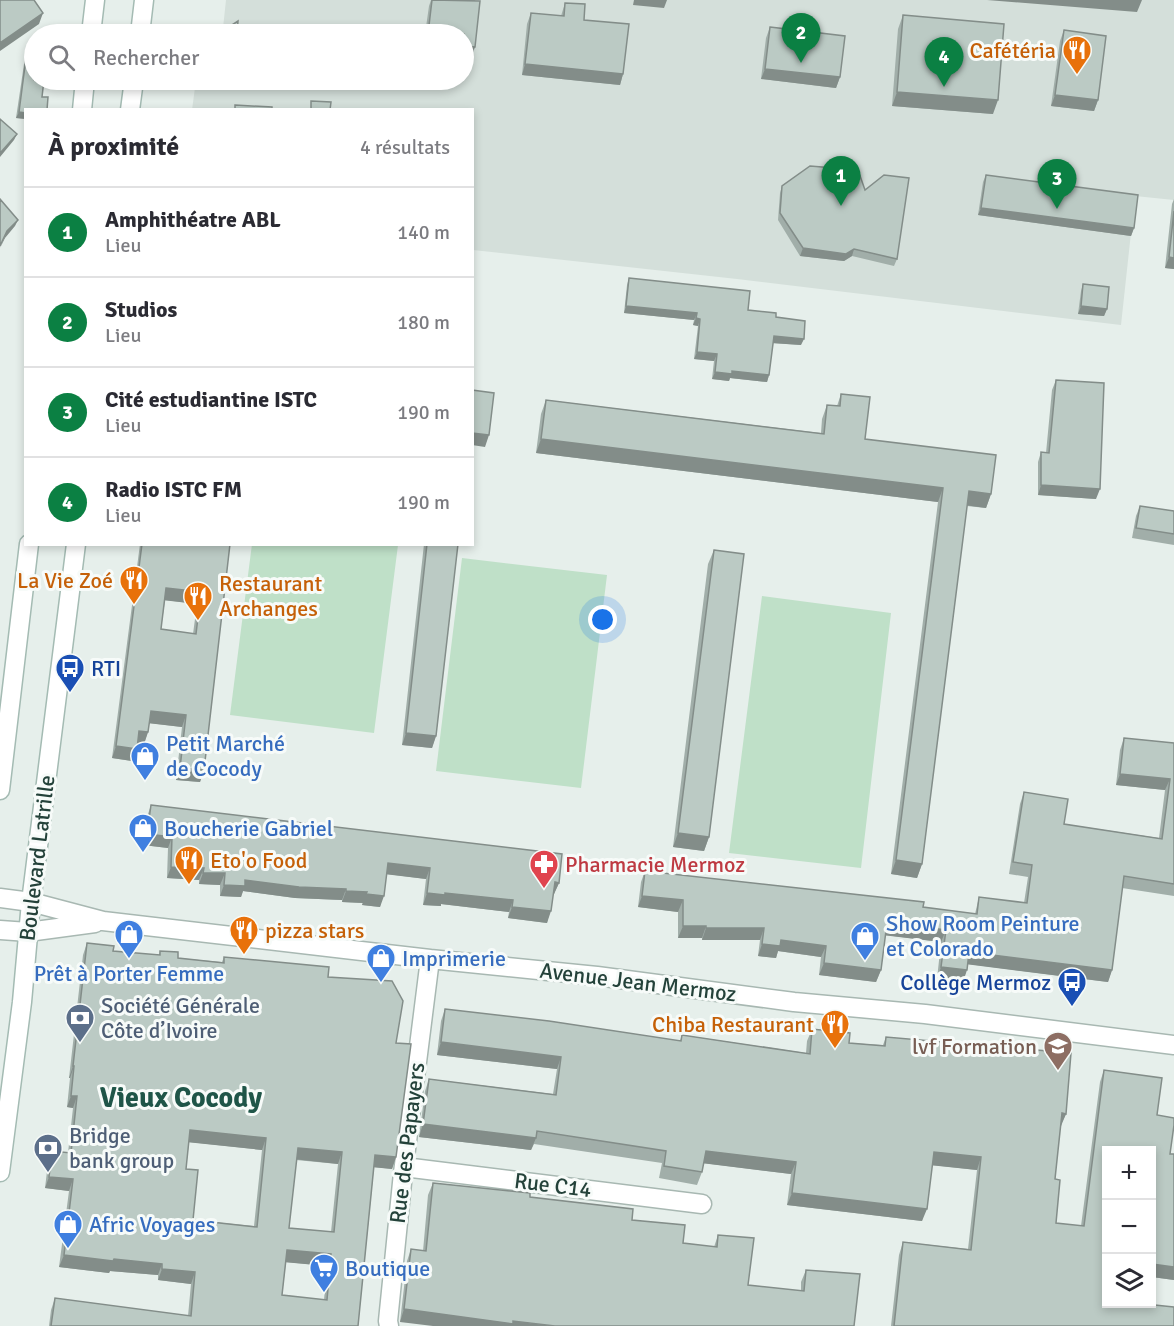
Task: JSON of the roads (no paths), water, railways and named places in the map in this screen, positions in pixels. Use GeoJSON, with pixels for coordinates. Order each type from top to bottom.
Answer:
{"type":"FeatureCollection","features":[{"type":"Feature","properties":{"kind":"street"},"geometry":{"type":"LineString","coordinates":[[92,24],[95,0]]}},
{"type":"Feature","properties":{"kind":"street"},"geometry":{"type":"LineString","coordinates":[[141,24],[144,0]]}},
{"type":"Feature","properties":{"kind":"street"},"geometry":{"type":"LineString","coordinates":[[82,108],[84,90]]}},
{"type":"Feature","properties":{"kind":"street"},"geometry":{"type":"LineString","coordinates":[[130,108],[133,90]]}},
{"type":"Feature","properties":{"kind":"street","name":"Boulevard Latrille"},"geometry":{"type":"LineString","coordinates":[[0,790],[30,546]]}},
{"type":"Feature","properties":{"kind":"street","name":"Boulevard Latrille"},"geometry":{"type":"LineString","coordinates":[[0,1172],[76,546]]}},
{"type":"Feature","properties":{"kind":"street","name":"Avenue Jean Mermoz"},"geometry":{"type":"LineString","coordinates":[[0,898],[31,902],[103,921],[597,976],[812,1004],[925,1014],[1174,1045]]}},
{"type":"Feature","properties":{"kind":"street","name":"Avenue Jean Mermoz"},"geometry":{"type":"LineString","coordinates":[[0,930],[28,932],[103,921]]}},
{"type":"Feature","properties":{"kind":"street","name":"Rue des Papayers"},"geometry":{"type":"LineString","coordinates":[[389,1326],[404,1167],[430,959]]}},
{"type":"Feature","properties":{"kind":"street","name":"Rue C14"},"geometry":{"type":"LineString","coordinates":[[404,1167],[702,1204]]}},
{"type":"Feature","properties":{"kind":"place","name":"Studios"},"geometry":{"type":"Point","coordinates":[801,63]}},
{"type":"Feature","properties":{"kind":"place","name":"Cafétéria"},"geometry":{"type":"Point","coordinates":[1077,76]}},
{"type":"Feature","properties":{"kind":"place","name":"Radio ISTC FM"},"geometry":{"type":"Point","coordinates":[944,87]}},
{"type":"Feature","properties":{"kind":"place","name":"Amphithéatre ABL"},"geometry":{"type":"Point","coordinates":[841,206]}},
{"type":"Feature","properties":{"kind":"place","name":"Cité estudiantine ISTC"},"geometry":{"type":"Point","coordinates":[1057,209]}},
{"type":"Feature","properties":{"kind":"place","name":"La Vie Zoé"},"geometry":{"type":"Point","coordinates":[134,606]}},
{"type":"Feature","properties":{"kind":"place","name":"Restaurant Archanges"},"geometry":{"type":"Point","coordinates":[198,622]}},
{"type":"Feature","properties":{"kind":"place","name":"RTI"},"geometry":{"type":"Point","coordinates":[70,694]}},
{"type":"Feature","properties":{"kind":"place","name":"Petit Marché de Cocody"},"geometry":{"type":"Point","coordinates":[145,782]}},
{"type":"Feature","properties":{"kind":"place","name":"Boucherie Gabriel"},"geometry":{"type":"Point","coordinates":[143,854]}},
{"type":"Feature","properties":{"kind":"place","name":"Eto'o Food"},"geometry":{"type":"Point","coordinates":[189,886]}},
{"type":"Feature","properties":{"kind":"place","name":"Pharmacie Mermoz"},"geometry":{"type":"Point","coordinates":[544,890]}},
{"type":"Feature","properties":{"kind":"place","name":"pizza stars"},"geometry":{"type":"Point","coordinates":[244,956]}},
{"type":"Feature","properties":{"kind":"place","name":"Prêt à Porter Femme"},"geometry":{"type":"Point","coordinates":[129,960]}},
{"type":"Feature","properties":{"kind":"place","name":"Show Room Peinture et Colorado"},"geometry":{"type":"Point","coordinates":[865,962]}},
{"type":"Feature","properties":{"kind":"place","name":"Imprimerie"},"geometry":{"type":"Point","coordinates":[381,984]}},
{"type":"Feature","properties":{"kind":"place","name":"Collège Mermoz"},"geometry":{"type":"Point","coordinates":[1072,1008]}},
{"type":"Feature","properties":{"kind":"place","name":"Société Générale Côte d’Ivoire"},"geometry":{"type":"Point","coordinates":[80,1044]}},
{"type":"Feature","properties":{"kind":"place","name":"Chiba Restaurant"},"geometry":{"type":"Point","coordinates":[835,1050]}},
{"type":"Feature","properties":{"kind":"place","name":"lvf Formation"},"geometry":{"type":"Point","coordinates":[1058,1072]}},
{"type":"Feature","properties":{"kind":"place","name":"Bridge bank group"},"geometry":{"type":"Point","coordinates":[48,1174]}},
{"type":"Feature","properties":{"kind":"place","name":"Afric Voyages"},"geometry":{"type":"Point","coordinates":[68,1250]}},
{"type":"Feature","properties":{"kind":"place","name":"Boutique"},"geometry":{"type":"Point","coordinates":[324,1294]}},
{"type":"Feature","properties":{"kind":"district","name":"Vieux Cocody"},"geometry":{"type":"Point","coordinates":[181,1098]}}]}
